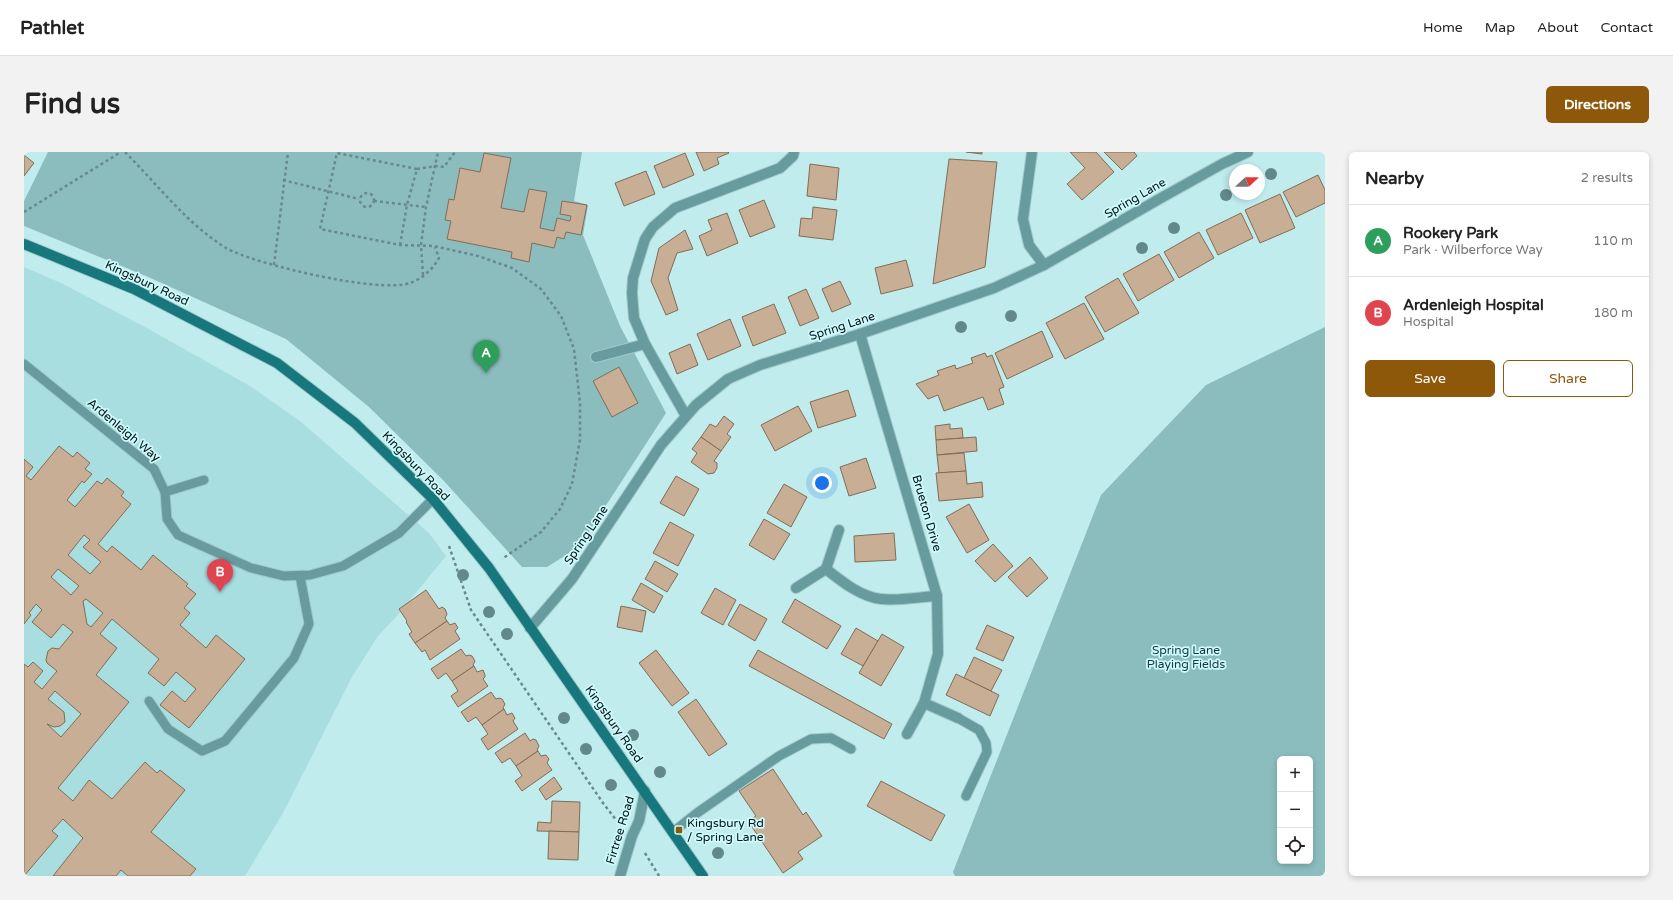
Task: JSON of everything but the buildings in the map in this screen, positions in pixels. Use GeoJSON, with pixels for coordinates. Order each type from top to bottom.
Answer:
{"type":"FeatureCollection","features":[{"type":"Feature","properties":{"kind":"street"},"geometry":{"type":"LineString","coordinates":[[686,416],[644,344],[634,318],[632,293],[633,278],[646,239],[653,227],[674,208],[780,168],[793,156],[794,152]]}},
{"type":"Feature","properties":{"kind":"street"},"geometry":{"type":"LineString","coordinates":[[1032,152],[1023,219],[1029,245],[1044,265]]}},
{"type":"Feature","properties":{"kind":"street","name":"Spring Lane"},"geometry":{"type":"LineString","coordinates":[[530,628],[572,579],[662,445],[696,405],[728,379],[760,365],[860,334],[994,288],[1044,265],[1222,164],[1248,152]]}},
{"type":"Feature","properties":{"kind":"street","name":"Kingsbury Road"},"geometry":{"type":"LineString","coordinates":[[24,244],[134,289],[277,363],[355,423],[433,499],[489,568],[703,876]]}},
{"type":"Feature","properties":{"kind":"street","name":"Brueton Drive"},"geometry":{"type":"LineString","coordinates":[[860,334],[937,596],[938,654],[924,703],[906,734]]}},
{"type":"Feature","properties":{"kind":"street"},"geometry":{"type":"LineString","coordinates":[[596,357],[644,344]]}},
{"type":"Feature","properties":{"kind":"street"},"geometry":{"type":"LineString","coordinates":[[796,588],[826,569],[839,530]]}},
{"type":"Feature","properties":{"kind":"street"},"geometry":{"type":"LineString","coordinates":[[826,569],[847,585],[866,595],[880,599],[937,596]]}},
{"type":"Feature","properties":{"kind":"street"},"geometry":{"type":"LineString","coordinates":[[924,703],[958,718]]}},
{"type":"Feature","properties":{"kind":"street","name":"Firtree Road"},"geometry":{"type":"LineString","coordinates":[[620,876],[632,836],[639,821],[645,791]]}},
{"type":"Feature","properties":{"kind":"lane","name":"Ardenleigh Way"},"geometry":{"type":"LineString","coordinates":[[24,364],[154,470],[165,492],[167,518],[178,535],[251,568],[284,576],[300,576],[310,575],[342,566],[399,533],[433,499]]}},
{"type":"Feature","properties":{"kind":"lane"},"geometry":{"type":"LineString","coordinates":[[165,492],[204,480]]}},
{"type":"Feature","properties":{"kind":"lane"},"geometry":{"type":"LineString","coordinates":[[149,701],[168,729],[202,751],[225,741],[294,658],[309,624],[300,576]]}},
{"type":"Feature","properties":{"kind":"lane"},"geometry":{"type":"LineString","coordinates":[[958,718],[979,730],[986,743],[987,752],[966,796]]}},
{"type":"Feature","properties":{"kind":"lane"},"geometry":{"type":"LineString","coordinates":[[673,832],[703,809],[779,756],[811,739],[831,738],[851,749]]}},
{"type":"Feature","properties":{"kind":"path"},"geometry":{"type":"LineString","coordinates":[[24,212],[121,152]]}},
{"type":"Feature","properties":{"kind":"path"},"geometry":{"type":"LineString","coordinates":[[125,152],[172,203],[201,229],[226,248],[242,256],[274,265],[360,284],[391,286],[409,284],[433,268],[439,258],[434,246]]}},
{"type":"Feature","properties":{"kind":"path"},"geometry":{"type":"LineString","coordinates":[[274,265],[283,180],[288,152]]}},
{"type":"Feature","properties":{"kind":"path"},"geometry":{"type":"LineString","coordinates":[[423,276],[421,245],[426,207],[438,152]]}},
{"type":"Feature","properties":{"kind":"path"},"geometry":{"type":"LineString","coordinates":[[454,152],[444,167],[436,166],[417,169],[337,153],[320,229],[400,245],[434,246],[478,256],[512,268],[541,289],[561,316],[574,349],[580,404],[580,440],[572,484],[560,509],[541,532],[489,568]]}},
{"type":"Feature","properties":{"kind":"path"},"geometry":{"type":"LineString","coordinates":[[400,245],[407,205],[417,169]]}},
{"type":"Feature","properties":{"kind":"path"},"geometry":{"type":"LineString","coordinates":[[283,180],[328,190],[359,199]]}},
{"type":"Feature","properties":{"kind":"path"},"geometry":{"type":"LineString","coordinates":[[359,199],[365,193],[369,193],[372,195],[374,201]]}},
{"type":"Feature","properties":{"kind":"path"},"geometry":{"type":"LineString","coordinates":[[359,199],[361,205],[365,207],[369,207],[374,201]]}},
{"type":"Feature","properties":{"kind":"path"},"geometry":{"type":"LineString","coordinates":[[374,201],[426,207]]}},
{"type":"Feature","properties":{"kind":"path"},"geometry":{"type":"LineString","coordinates":[[448,543],[471,610],[603,803],[649,858],[659,876]]}},
{"type":"Feature","properties":{"kind":"shaded area"},"geometry":{"type":"Polygon","coordinates":[[[24,267],[61,283],[145,327],[250,386],[300,421],[429,533],[446,556],[397,616],[378,636],[352,677],[283,813],[245,876],[24,876],[24,267]]]}},
{"type":"Feature","properties":{"kind":"green space"},"geometry":{"type":"Polygon","coordinates":[[[48,152],[582,152],[574,201],[588,205],[583,235],[620,326],[666,413],[579,547],[547,567],[522,567],[443,480],[369,407],[286,339],[146,276],[24,226],[24,201],[48,152]]]}},
{"type":"Feature","properties":{"kind":"green space","name":"Spring Lane Playing Fields"},"geometry":{"type":"Polygon","coordinates":[[[1325,327],[1325,876],[955,876],[953,872],[1101,495],[1206,385],[1325,327]]]}},
{"type":"Feature","properties":{"kind":"place","name":"Rookery Park"},"geometry":{"type":"Point","coordinates":[486,373]}},
{"type":"Feature","properties":{"kind":"place","name":"Ardenleigh Hospital"},"geometry":{"type":"Point","coordinates":[220,592]}},
{"type":"Feature","properties":{"kind":"place","name":"Kingsbury Rd / Spring Lane"},"geometry":{"type":"Point","coordinates":[679,830]}}]}
